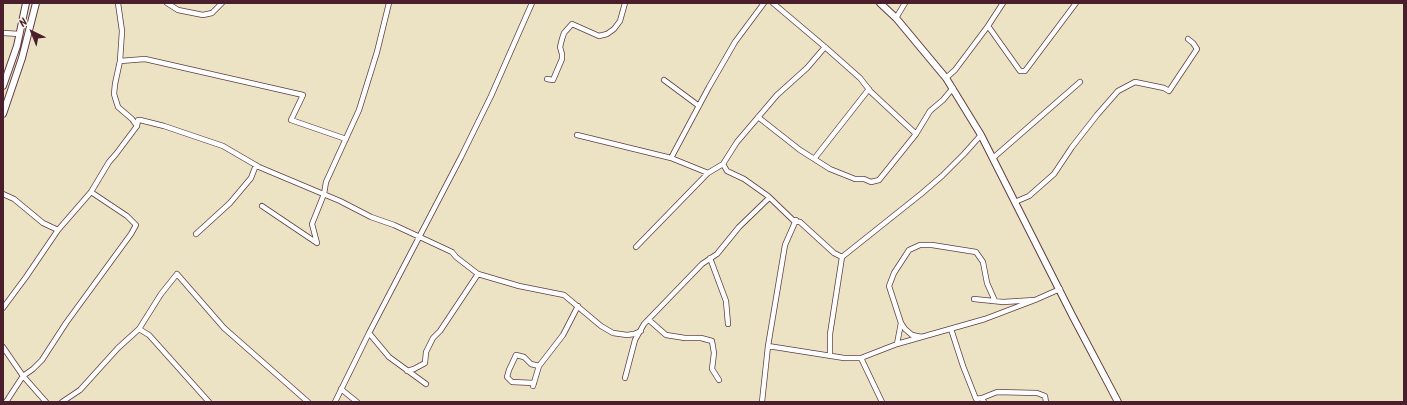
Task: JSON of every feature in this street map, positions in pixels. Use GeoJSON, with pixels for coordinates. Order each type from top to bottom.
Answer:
{"type":"FeatureCollection","features":[{"type":"Feature","properties":{"kind":"street"},"geometry":{"type":"LineString","coordinates":[[3,86],[17,46],[26,3]]}},
{"type":"Feature","properties":{"kind":"street"},"geometry":{"type":"LineString","coordinates":[[3,114],[22,58],[36,3]]}},
{"type":"Feature","properties":{"kind":"street"},"geometry":{"type":"LineString","coordinates":[[118,3],[122,31],[120,61],[114,94],[116,102],[121,110],[132,119],[137,126]]}},
{"type":"Feature","properties":{"kind":"street"},"geometry":{"type":"LineString","coordinates":[[167,3],[178,10],[203,15],[212,13],[222,3]]}},
{"type":"Feature","properties":{"kind":"street"},"geometry":{"type":"LineString","coordinates":[[262,206],[317,243],[312,224],[324,194],[326,182],[359,110],[378,52],[389,3]]}},
{"type":"Feature","properties":{"kind":"street"},"geometry":{"type":"LineString","coordinates":[[335,402],[368,333],[461,157],[491,96],[532,3]]}},
{"type":"Feature","properties":{"kind":"street"},"geometry":{"type":"LineString","coordinates":[[547,79],[553,80],[562,59],[560,47],[564,33],[572,24],[599,36],[607,34],[614,29],[620,20],[625,3]]}},
{"type":"Feature","properties":{"kind":"street"},"geometry":{"type":"LineString","coordinates":[[671,158],[735,42],[764,3]]}},
{"type":"Feature","properties":{"kind":"street"},"geometry":{"type":"LineString","coordinates":[[772,3],[850,69],[916,134]]}},
{"type":"Feature","properties":{"kind":"street"},"geometry":{"type":"LineString","coordinates":[[880,3],[896,18],[946,78],[981,134],[1118,402]]}},
{"type":"Feature","properties":{"kind":"street"},"geometry":{"type":"LineString","coordinates":[[896,18],[905,3]]}},
{"type":"Feature","properties":{"kind":"street"},"geometry":{"type":"LineString","coordinates":[[946,78],[955,70],[988,26],[1003,3]]}},
{"type":"Feature","properties":{"kind":"street"},"geometry":{"type":"LineString","coordinates":[[988,26],[1020,71],[1025,70],[1076,3]]}},
{"type":"Feature","properties":{"kind":"street"},"geometry":{"type":"LineString","coordinates":[[3,33],[20,34]]}},
{"type":"Feature","properties":{"kind":"street"},"geometry":{"type":"LineString","coordinates":[[1015,202],[1029,196],[1054,174],[1072,147],[1118,91],[1135,82],[1164,88],[1169,91],[1197,49],[1193,43],[1188,40]]}},
{"type":"Feature","properties":{"kind":"street"},"geometry":{"type":"LineString","coordinates":[[636,247],[708,173],[723,164],[737,142],[777,95],[807,68],[825,47]]}},
{"type":"Feature","properties":{"kind":"street"},"geometry":{"type":"LineString","coordinates":[[120,61],[145,59],[302,95],[291,120],[346,139]]}},
{"type":"Feature","properties":{"kind":"street"},"geometry":{"type":"LineString","coordinates":[[664,80],[699,106]]}},
{"type":"Feature","properties":{"kind":"street"},"geometry":{"type":"LineString","coordinates":[[993,158],[1080,82]]}},
{"type":"Feature","properties":{"kind":"street"},"geometry":{"type":"LineString","coordinates":[[758,117],[800,150],[830,169],[849,177],[871,182],[879,180],[916,134],[930,111],[943,100],[953,88]]}},
{"type":"Feature","properties":{"kind":"street"},"geometry":{"type":"LineString","coordinates":[[814,159],[869,89]]}},
{"type":"Feature","properties":{"kind":"street"},"geometry":{"type":"LineString","coordinates":[[132,119],[145,120],[223,146],[256,165],[419,236],[452,252],[456,257],[478,274],[519,286],[564,295],[601,326],[613,333],[626,335],[634,334],[640,331]]}},
{"type":"Feature","properties":{"kind":"street"},"geometry":{"type":"LineString","coordinates":[[3,308],[58,230],[91,192],[109,162],[137,126],[138,120]]}},
{"type":"Feature","properties":{"kind":"street"},"geometry":{"type":"LineString","coordinates":[[830,356],[830,334],[842,257],[942,176],[981,134]]}},
{"type":"Feature","properties":{"kind":"street"},"geometry":{"type":"LineString","coordinates":[[577,135],[671,158],[708,173]]}},
{"type":"Feature","properties":{"kind":"street"},"geometry":{"type":"LineString","coordinates":[[723,164],[727,171],[744,179],[800,222],[834,253],[842,257]]}},
{"type":"Feature","properties":{"kind":"street"},"geometry":{"type":"LineString","coordinates":[[196,234],[230,203],[251,178],[256,165]]}},
{"type":"Feature","properties":{"kind":"street"},"geometry":{"type":"LineString","coordinates":[[6,402],[23,376],[42,360],[69,318],[132,234],[136,225],[127,216],[91,192]]}},
{"type":"Feature","properties":{"kind":"street"},"geometry":{"type":"LineString","coordinates":[[3,194],[14,199],[43,223],[58,230]]}},
{"type":"Feature","properties":{"kind":"street"},"geometry":{"type":"LineString","coordinates":[[625,378],[635,340],[640,331],[702,264],[717,254],[739,226],[769,198]]}},
{"type":"Feature","properties":{"kind":"street"},"geometry":{"type":"LineString","coordinates":[[762,402],[768,346],[785,245],[796,220]]}},
{"type":"Feature","properties":{"kind":"street"},"geometry":{"type":"LineString","coordinates":[[922,337],[912,334],[904,329],[890,286],[894,273],[909,250],[920,245],[932,245],[976,252],[983,262],[987,283],[995,301]]}},
{"type":"Feature","properties":{"kind":"street"},"geometry":{"type":"LineString","coordinates":[[710,258],[726,301],[728,324]]}},
{"type":"Feature","properties":{"kind":"street"},"geometry":{"type":"LineString","coordinates":[[62,402],[80,390],[118,348],[139,329],[161,294],[177,274],[224,328],[308,402]]}},
{"type":"Feature","properties":{"kind":"street"},"geometry":{"type":"LineString","coordinates":[[407,371],[426,363],[426,352],[433,338],[440,331],[478,274]]}},
{"type":"Feature","properties":{"kind":"street"},"geometry":{"type":"LineString","coordinates":[[768,346],[844,358],[861,358],[897,344],[985,319],[1060,289]]}},
{"type":"Feature","properties":{"kind":"street"},"geometry":{"type":"LineString","coordinates":[[974,299],[1003,302],[1035,300]]}},
{"type":"Feature","properties":{"kind":"street"},"geometry":{"type":"LineString","coordinates":[[540,366],[531,364],[524,357],[516,355],[508,370],[507,377],[512,382],[533,384],[540,366],[563,335],[578,306]]}},
{"type":"Feature","properties":{"kind":"street"},"geometry":{"type":"LineString","coordinates":[[649,320],[666,335],[685,338],[701,338],[712,341],[714,353],[712,369],[718,380]]}},
{"type":"Feature","properties":{"kind":"street"},"geometry":{"type":"LineString","coordinates":[[897,344],[901,323]]}},
{"type":"Feature","properties":{"kind":"street"},"geometry":{"type":"LineString","coordinates":[[139,329],[148,335],[209,402]]}},
{"type":"Feature","properties":{"kind":"street"},"geometry":{"type":"LineString","coordinates":[[951,329],[976,399],[983,400],[997,392],[1037,393],[1045,396],[1046,402]]}},
{"type":"Feature","properties":{"kind":"street"},"geometry":{"type":"LineString","coordinates":[[368,333],[389,357],[426,384]]}},
{"type":"Feature","properties":{"kind":"street"},"geometry":{"type":"LineString","coordinates":[[3,347],[23,376],[46,402]]}},
{"type":"Feature","properties":{"kind":"street"},"geometry":{"type":"LineString","coordinates":[[861,358],[882,402]]}},
{"type":"Feature","properties":{"kind":"street"},"geometry":{"type":"LineString","coordinates":[[341,389],[357,402]]}}]}
